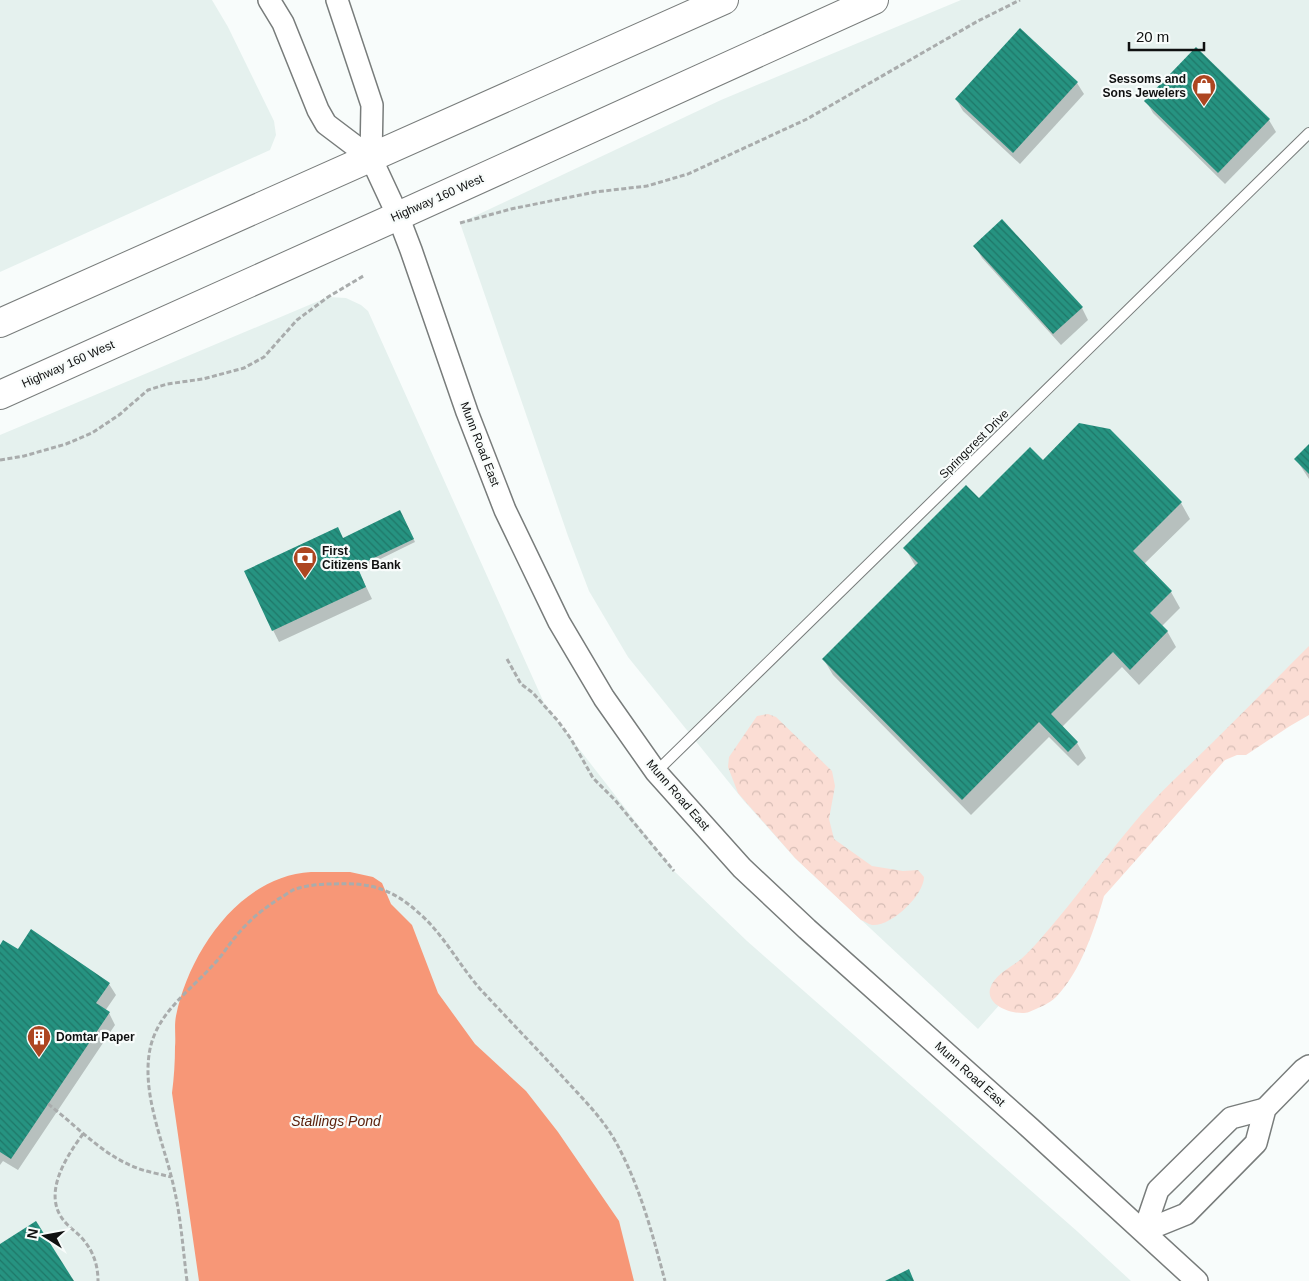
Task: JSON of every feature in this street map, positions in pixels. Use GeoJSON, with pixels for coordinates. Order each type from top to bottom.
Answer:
{"type":"FeatureCollection","features":[{"type":"Feature","properties":{"kind":"main road"},"geometry":{"type":"LineString","coordinates":[[0,323],[724,0]]}},
{"type":"Feature","properties":{"kind":"main road","name":"Highway 160 West"},"geometry":{"type":"LineString","coordinates":[[0,395],[874,0]]}},
{"type":"Feature","properties":{"kind":"street"},"geometry":{"type":"LineString","coordinates":[[270,0],[283,23],[318,110],[326,124],[371,158]]}},
{"type":"Feature","properties":{"kind":"street"},"geometry":{"type":"LineString","coordinates":[[338,0],[372,105],[371,158]]}},
{"type":"Feature","properties":{"kind":"street","name":"Munn Road East"},"geometry":{"type":"LineString","coordinates":[[371,158],[398,216],[467,412],[505,510],[559,622],[604,698],[656,772],[742,868],[1197,1281]]}},
{"type":"Feature","properties":{"kind":"street"},"geometry":{"type":"LineString","coordinates":[[1144,1231],[1186,1214],[1256,1143],[1265,1109],[1309,1066]]}},
{"type":"Feature","properties":{"kind":"street"},"geometry":{"type":"LineString","coordinates":[[1144,1231],[1158,1190],[1231,1118],[1265,1109]]}},
{"type":"Feature","properties":{"kind":"lane","name":"Springcrest Drive"},"geometry":{"type":"LineString","coordinates":[[656,772],[1309,133]]}},
{"type":"Feature","properties":{"kind":"path"},"geometry":{"type":"LineString","coordinates":[[460,223],[511,209],[595,192],[647,186],[688,174],[807,119],[978,21],[1020,0]]}},
{"type":"Feature","properties":{"kind":"path"},"geometry":{"type":"LineString","coordinates":[[0,460],[24,456],[92,433],[119,415],[148,390],[166,384],[203,379],[244,368],[264,357],[297,320],[328,297],[365,275]]}},
{"type":"Feature","properties":{"kind":"path"},"geometry":{"type":"LineString","coordinates":[[507,659],[521,684],[533,693],[558,721],[571,739],[593,778],[615,800],[674,871]]}},
{"type":"Feature","properties":{"kind":"path"},"geometry":{"type":"LineString","coordinates":[[187,1281],[175,1189],[154,1111],[149,1078],[148,1057],[156,1030],[169,1009],[213,966],[247,922],[262,909],[293,890],[322,884],[363,884],[382,889],[400,898],[432,925],[478,986],[596,1113],[619,1146],[637,1188],[652,1230],[665,1281]]}},
{"type":"Feature","properties":{"kind":"path"},"geometry":{"type":"LineString","coordinates":[[48,1104],[110,1154],[127,1164],[171,1177]]}},
{"type":"Feature","properties":{"kind":"path"},"geometry":{"type":"LineString","coordinates":[[83,1134],[62,1167],[57,1181],[56,1206],[65,1223],[86,1242],[92,1252],[96,1263],[98,1281]]}},
{"type":"Feature","properties":{"kind":"shaded area"},"geometry":{"type":"Polygon","coordinates":[[[0,0],[212,0],[228,27],[274,121],[276,135],[270,150],[0,272],[0,0]]]}},
{"type":"Feature","properties":{"kind":"shaded area"},"geometry":{"type":"Polygon","coordinates":[[[961,0],[1309,0],[1309,657],[978,1029],[795,858],[744,801],[628,657],[589,591],[568,536],[460,223],[721,100],[961,0]]]}},
{"type":"Feature","properties":{"kind":"shaded area"},"geometry":{"type":"Polygon","coordinates":[[[328,297],[346,298],[361,305],[368,311],[545,705],[674,871],[747,941],[1078,1232],[1131,1281],[0,1281],[0,435],[328,297]]]}},
{"type":"Feature","properties":{"kind":"green space"},"geometry":{"type":"Polygon","coordinates":[[[1309,646],[1309,715],[1246,755],[1237,755],[1225,760],[1104,896],[1086,950],[1065,987],[1056,997],[1043,1006],[1024,1013],[1010,1011],[997,1005],[990,995],[990,989],[995,980],[1020,960],[1038,942],[1143,812],[1309,646]]]}},
{"type":"Feature","properties":{"kind":"green space"},"geometry":{"type":"Polygon","coordinates":[[[768,714],[776,717],[832,771],[835,786],[829,819],[834,839],[872,866],[903,871],[918,870],[924,877],[923,884],[913,901],[888,921],[872,925],[861,920],[795,858],[738,793],[728,767],[729,757],[757,716],[768,714]]]}},
{"type":"Feature","properties":{"kind":"water","name":"Stallings Pond"},"geometry":{"type":"Polygon","coordinates":[[[311,872],[350,872],[373,877],[382,883],[391,904],[412,925],[438,993],[475,1044],[526,1091],[558,1132],[619,1221],[634,1281],[199,1281],[172,1093],[176,1016],[193,967],[206,943],[222,922],[241,902],[262,887],[285,877],[311,872]]]}},
{"type":"Feature","properties":{"kind":"building"},"geometry":{"type":"Polygon","coordinates":[[[1020,28],[1078,82],[1013,153],[955,99],[1020,28]]]}},
{"type":"Feature","properties":{"kind":"building"},"geometry":{"type":"Polygon","coordinates":[[[1196,47],[1270,119],[1218,173],[1144,101],[1196,47]]]}},
{"type":"Feature","properties":{"kind":"building"},"geometry":{"type":"Polygon","coordinates":[[[1002,219],[1083,307],[1053,334],[973,246],[1002,219]]]}},
{"type":"Feature","properties":{"kind":"building"},"geometry":{"type":"Polygon","coordinates":[[[1079,423],[1110,429],[1182,502],[1133,551],[1172,591],[1150,613],[1168,631],[1130,670],[1113,652],[1051,714],[1078,742],[1068,752],[1039,722],[962,800],[822,659],[918,563],[903,548],[966,485],[979,498],[1030,447],[1043,460],[1079,423]]]}},
{"type":"Feature","properties":{"kind":"building"},"geometry":{"type":"Polygon","coordinates":[[[1309,444],[1309,474],[1294,459],[1309,444]]]}},
{"type":"Feature","properties":{"kind":"building","name":"First Citizens Bank"},"geometry":{"type":"Polygon","coordinates":[[[400,510],[414,539],[357,566],[366,587],[272,631],[244,571],[338,527],[343,538],[400,510]]]}},
{"type":"Feature","properties":{"kind":"building","name":"Domtar Paper"},"geometry":{"type":"Polygon","coordinates":[[[31,929],[110,983],[96,1003],[110,1012],[11,1159],[0,1152],[0,945],[3,940],[18,949],[31,929]]]}},
{"type":"Feature","properties":{"kind":"building"},"geometry":{"type":"Polygon","coordinates":[[[36,1221],[74,1281],[0,1281],[0,1244],[36,1221]]]}},
{"type":"Feature","properties":{"kind":"building"},"geometry":{"type":"Polygon","coordinates":[[[909,1269],[914,1281],[885,1281],[909,1269]]]}},
{"type":"Feature","properties":{"kind":"place","name":"Sessoms and Sons Jewelers"},"geometry":{"type":"Point","coordinates":[1204,107]}},
{"type":"Feature","properties":{"kind":"place","name":"First Citizens Bank"},"geometry":{"type":"Point","coordinates":[305,579]}},
{"type":"Feature","properties":{"kind":"place","name":"Domtar Paper"},"geometry":{"type":"Point","coordinates":[39,1058]}}]}
